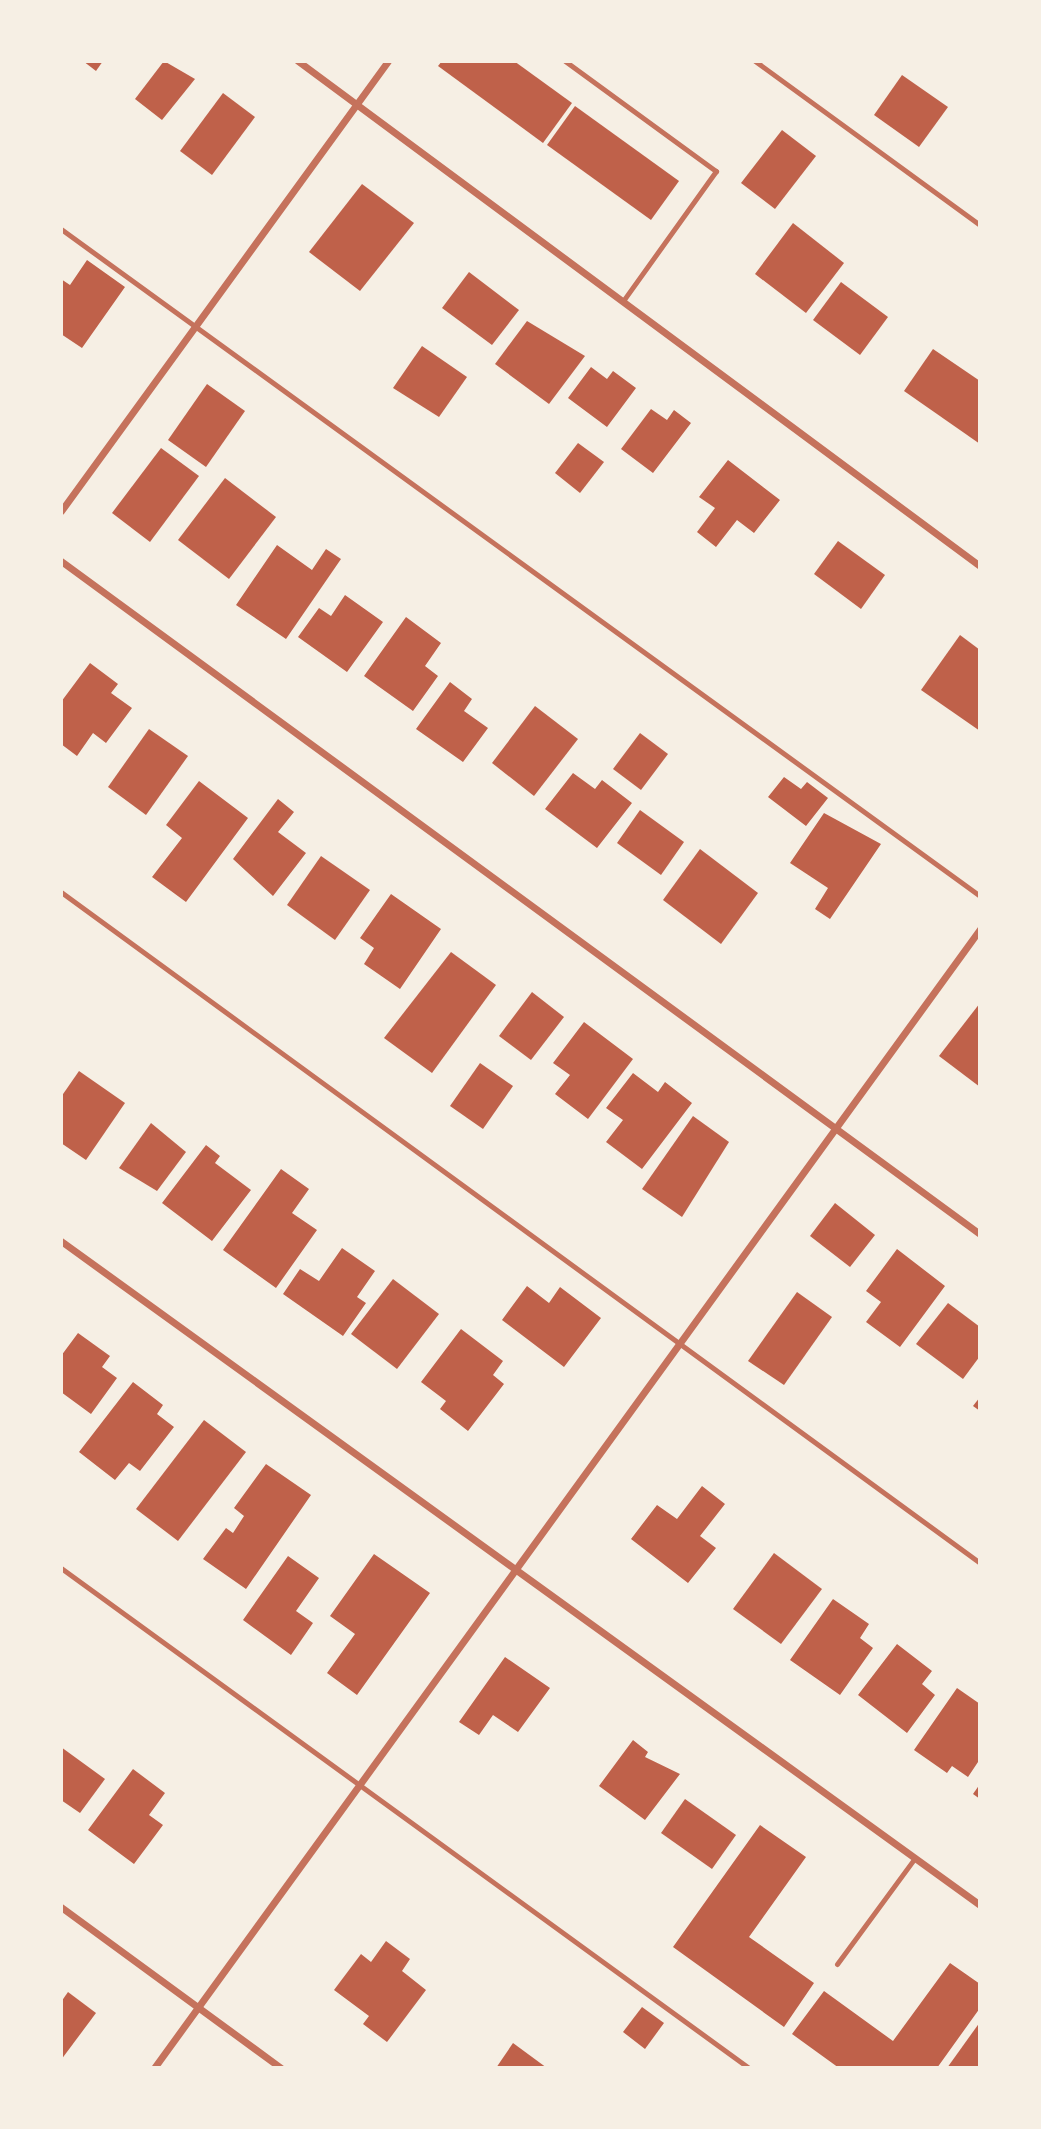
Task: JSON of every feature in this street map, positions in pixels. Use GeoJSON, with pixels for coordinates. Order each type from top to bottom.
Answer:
{"type":"FeatureCollection","features":[{"type":"Feature","properties":{"kind":"street"},"geometry":{"type":"LineString","coordinates":[[298,61],[980,566]]}},
{"type":"Feature","properties":{"kind":"street"},"geometry":{"type":"LineString","coordinates":[[61,511],[388,61]]}},
{"type":"Feature","properties":{"kind":"street"},"geometry":{"type":"LineString","coordinates":[[61,561],[980,1234]]}},
{"type":"Feature","properties":{"kind":"street"},"geometry":{"type":"LineString","coordinates":[[153,2068],[980,929]]}},
{"type":"Feature","properties":{"kind":"street"},"geometry":{"type":"LineString","coordinates":[[61,1241],[980,1905]]}},
{"type":"Feature","properties":{"kind":"street"},"geometry":{"type":"LineString","coordinates":[[61,1907],[281,2068]]}},
{"type":"Feature","properties":{"kind":"lane"},"geometry":{"type":"LineString","coordinates":[[565,61],[716,172],[622,301]]}},
{"type":"Feature","properties":{"kind":"lane"},"geometry":{"type":"LineString","coordinates":[[755,61],[980,225]]}},
{"type":"Feature","properties":{"kind":"lane"},"geometry":{"type":"LineString","coordinates":[[61,229],[980,895]]}},
{"type":"Feature","properties":{"kind":"lane"},"geometry":{"type":"LineString","coordinates":[[61,892],[980,1563]]}},
{"type":"Feature","properties":{"kind":"lane"},"geometry":{"type":"LineString","coordinates":[[61,1568],[749,2068]]}},
{"type":"Feature","properties":{"kind":"lane"},"geometry":{"type":"LineString","coordinates":[[837,1964],[915,1858]]}},
{"type":"Feature","properties":{"kind":"building"},"geometry":{"type":"Polygon","coordinates":[[[83,61],[103,61],[96,71],[83,61]]]}},
{"type":"Feature","properties":{"kind":"building"},"geometry":{"type":"Polygon","coordinates":[[[164,61],[195,79],[162,120],[135,99],[164,61]]]}},
{"type":"Feature","properties":{"kind":"building"},"geometry":{"type":"Polygon","coordinates":[[[442,61],[514,61],[572,103],[543,143],[438,66],[442,61]]]}},
{"type":"Feature","properties":{"kind":"building"},"geometry":{"type":"Polygon","coordinates":[[[902,75],[948,107],[919,147],[874,115],[902,75]]]}},
{"type":"Feature","properties":{"kind":"building"},"geometry":{"type":"Polygon","coordinates":[[[223,93],[255,117],[212,175],[180,151],[223,93]]]}},
{"type":"Feature","properties":{"kind":"building"},"geometry":{"type":"Polygon","coordinates":[[[575,106],[679,181],[651,220],[547,145],[575,106]]]}},
{"type":"Feature","properties":{"kind":"building"},"geometry":{"type":"Polygon","coordinates":[[[782,130],[816,156],[775,209],[741,183],[782,130]]]}},
{"type":"Feature","properties":{"kind":"building"},"geometry":{"type":"Polygon","coordinates":[[[362,184],[414,223],[360,291],[309,252],[362,184]]]}},
{"type":"Feature","properties":{"kind":"building"},"geometry":{"type":"Polygon","coordinates":[[[793,223],[844,263],[806,313],[755,274],[793,223]]]}},
{"type":"Feature","properties":{"kind":"building"},"geometry":{"type":"Polygon","coordinates":[[[87,260],[125,287],[82,348],[61,334],[61,279],[70,285],[87,260]]]}},
{"type":"Feature","properties":{"kind":"building"},"geometry":{"type":"Polygon","coordinates":[[[469,272],[519,310],[492,345],[442,308],[469,272]]]}},
{"type":"Feature","properties":{"kind":"building"},"geometry":{"type":"Polygon","coordinates":[[[841,282],[888,317],[860,355],[813,320],[841,282]]]}},
{"type":"Feature","properties":{"kind":"building"},"geometry":{"type":"Polygon","coordinates":[[[527,321],[585,356],[549,404],[495,364],[527,321]]]}},
{"type":"Feature","properties":{"kind":"building"},"geometry":{"type":"Polygon","coordinates":[[[422,346],[467,377],[439,417],[393,388],[422,346]]]}},
{"type":"Feature","properties":{"kind":"building"},"geometry":{"type":"Polygon","coordinates":[[[933,349],[980,381],[980,444],[904,391],[933,349]]]}},
{"type":"Feature","properties":{"kind":"building"},"geometry":{"type":"Polygon","coordinates":[[[591,367],[607,379],[613,371],[636,388],[607,427],[568,398],[591,367]]]}},
{"type":"Feature","properties":{"kind":"building"},"geometry":{"type":"Polygon","coordinates":[[[207,384],[245,411],[206,467],[168,440],[207,384]]]}},
{"type":"Feature","properties":{"kind":"building"},"geometry":{"type":"Polygon","coordinates":[[[651,409],[667,420],[674,410],[691,423],[653,473],[621,449],[651,409]]]}},
{"type":"Feature","properties":{"kind":"building"},"geometry":{"type":"Polygon","coordinates":[[[578,443],[604,462],[580,493],[555,473],[578,443]]]}},
{"type":"Feature","properties":{"kind":"building"},"geometry":{"type":"Polygon","coordinates":[[[161,448],[199,476],[150,542],[112,513],[161,448]]]}},
{"type":"Feature","properties":{"kind":"building"},"geometry":{"type":"Polygon","coordinates":[[[728,460],[780,500],[754,533],[737,520],[716,547],[697,532],[715,508],[699,497],[728,460]]]}},
{"type":"Feature","properties":{"kind":"building"},"geometry":{"type":"Polygon","coordinates":[[[225,478],[276,517],[229,579],[178,540],[225,478]]]}},
{"type":"Feature","properties":{"kind":"building"},"geometry":{"type":"Polygon","coordinates":[[[838,541],[885,575],[861,609],[814,574],[838,541]]]}},
{"type":"Feature","properties":{"kind":"building"},"geometry":{"type":"Polygon","coordinates":[[[277,545],[312,570],[326,549],[341,559],[286,639],[236,605],[277,545]]]}},
{"type":"Feature","properties":{"kind":"building"},"geometry":{"type":"Polygon","coordinates":[[[345,595],[383,622],[347,672],[298,637],[319,608],[331,616],[345,595]]]}},
{"type":"Feature","properties":{"kind":"building"},"geometry":{"type":"Polygon","coordinates":[[[406,617],[441,643],[425,666],[438,676],[413,711],[364,676],[406,617]]]}},
{"type":"Feature","properties":{"kind":"building"},"geometry":{"type":"Polygon","coordinates":[[[960,635],[980,650],[980,731],[921,690],[960,635]]]}},
{"type":"Feature","properties":{"kind":"building"},"geometry":{"type":"Polygon","coordinates":[[[90,663],[118,684],[111,693],[132,708],[106,743],[93,733],[77,756],[61,744],[61,702],[90,663]]]}},
{"type":"Feature","properties":{"kind":"building"},"geometry":{"type":"Polygon","coordinates":[[[450,682],[472,699],[464,711],[488,728],[463,762],[416,729],[450,682]]]}},
{"type":"Feature","properties":{"kind":"building"},"geometry":{"type":"Polygon","coordinates":[[[535,706],[578,739],[534,796],[492,763],[535,706]]]}},
{"type":"Feature","properties":{"kind":"building"},"geometry":{"type":"Polygon","coordinates":[[[149,729],[188,756],[146,815],[108,787],[149,729]]]}},
{"type":"Feature","properties":{"kind":"building"},"geometry":{"type":"Polygon","coordinates":[[[640,733],[668,754],[641,790],[613,769],[640,733]]]}},
{"type":"Feature","properties":{"kind":"building"},"geometry":{"type":"Polygon","coordinates":[[[573,773],[595,789],[602,780],[632,803],[597,848],[545,809],[573,773]]]}},
{"type":"Feature","properties":{"kind":"building"},"geometry":{"type":"Polygon","coordinates":[[[784,777],[801,789],[807,782],[828,798],[806,826],[768,797],[784,777]]]}},
{"type":"Feature","properties":{"kind":"building"},"geometry":{"type":"Polygon","coordinates":[[[199,781],[248,818],[186,902],[152,877],[182,838],[166,825],[199,781]]]}},
{"type":"Feature","properties":{"kind":"building"},"geometry":{"type":"Polygon","coordinates":[[[278,799],[294,812],[278,832],[306,853],[273,896],[233,859],[278,799]]]}},
{"type":"Feature","properties":{"kind":"building"},"geometry":{"type":"Polygon","coordinates":[[[640,810],[684,842],[661,875],[617,843],[640,810]]]}},
{"type":"Feature","properties":{"kind":"building"},"geometry":{"type":"Polygon","coordinates":[[[824,813],[881,844],[830,919],[815,909],[828,888],[790,863],[824,813]]]}},
{"type":"Feature","properties":{"kind":"building"},"geometry":{"type":"Polygon","coordinates":[[[700,849],[758,893],[721,944],[663,900],[700,849]]]}},
{"type":"Feature","properties":{"kind":"building"},"geometry":{"type":"Polygon","coordinates":[[[321,856],[370,890],[335,940],[287,905],[321,856]]]}},
{"type":"Feature","properties":{"kind":"building"},"geometry":{"type":"Polygon","coordinates":[[[391,894],[441,929],[400,989],[364,964],[374,948],[360,938],[391,894]]]}},
{"type":"Feature","properties":{"kind":"building"},"geometry":{"type":"Polygon","coordinates":[[[451,952],[496,985],[432,1073],[384,1038],[451,952]]]}},
{"type":"Feature","properties":{"kind":"building"},"geometry":{"type":"Polygon","coordinates":[[[532,992],[564,1017],[531,1060],[499,1036],[532,992]]]}},
{"type":"Feature","properties":{"kind":"building"},"geometry":{"type":"Polygon","coordinates":[[[980,1003],[980,1087],[939,1056],[980,1003]]]}},
{"type":"Feature","properties":{"kind":"building"},"geometry":{"type":"Polygon","coordinates":[[[584,1022],[633,1059],[588,1119],[555,1094],[570,1075],[553,1063],[584,1022]]]}},
{"type":"Feature","properties":{"kind":"building"},"geometry":{"type":"Polygon","coordinates":[[[480,1063],[513,1086],[483,1129],[450,1106],[480,1063]]]}},
{"type":"Feature","properties":{"kind":"building"},"geometry":{"type":"Polygon","coordinates":[[[79,1071],[125,1103],[86,1160],[61,1143],[61,1097],[79,1071]]]}},
{"type":"Feature","properties":{"kind":"building"},"geometry":{"type":"Polygon","coordinates":[[[633,1073],[658,1092],[665,1082],[692,1103],[642,1169],[606,1142],[623,1120],[606,1108],[633,1073]]]}},
{"type":"Feature","properties":{"kind":"building"},"geometry":{"type":"Polygon","coordinates":[[[693,1116],[729,1142],[682,1217],[642,1189],[693,1116]]]}},
{"type":"Feature","properties":{"kind":"building"},"geometry":{"type":"Polygon","coordinates":[[[151,1123],[186,1152],[157,1191],[119,1168],[151,1123]]]}},
{"type":"Feature","properties":{"kind":"building"},"geometry":{"type":"Polygon","coordinates":[[[206,1145],[220,1156],[215,1163],[251,1190],[212,1241],[162,1203],[206,1145]]]}},
{"type":"Feature","properties":{"kind":"building"},"geometry":{"type":"Polygon","coordinates":[[[281,1169],[309,1189],[292,1213],[317,1230],[276,1288],[223,1250],[281,1169]]]}},
{"type":"Feature","properties":{"kind":"building"},"geometry":{"type":"Polygon","coordinates":[[[835,1203],[875,1235],[850,1267],[810,1236],[835,1203]]]}},
{"type":"Feature","properties":{"kind":"building"},"geometry":{"type":"Polygon","coordinates":[[[342,1248],[375,1271],[357,1297],[366,1303],[343,1336],[283,1294],[300,1269],[319,1281],[342,1248]]]}},
{"type":"Feature","properties":{"kind":"building"},"geometry":{"type":"Polygon","coordinates":[[[897,1249],[945,1286],[900,1347],[866,1322],[881,1302],[866,1291],[897,1249]]]}},
{"type":"Feature","properties":{"kind":"building"},"geometry":{"type":"Polygon","coordinates":[[[393,1279],[439,1314],[397,1369],[351,1334],[393,1279]]]}},
{"type":"Feature","properties":{"kind":"building"},"geometry":{"type":"Polygon","coordinates":[[[527,1286],[549,1303],[560,1287],[601,1318],[564,1367],[502,1320],[527,1286]]]}},
{"type":"Feature","properties":{"kind":"building"},"geometry":{"type":"Polygon","coordinates":[[[797,1292],[832,1317],[784,1385],[748,1361],[797,1292]]]}},
{"type":"Feature","properties":{"kind":"building"},"geometry":{"type":"Polygon","coordinates":[[[948,1303],[980,1327],[980,1356],[963,1379],[916,1344],[948,1303]]]}},
{"type":"Feature","properties":{"kind":"building"},"geometry":{"type":"Polygon","coordinates":[[[461,1329],[503,1361],[493,1375],[504,1384],[468,1431],[440,1409],[446,1401],[421,1382],[461,1329]]]}},
{"type":"Feature","properties":{"kind":"building"},"geometry":{"type":"Polygon","coordinates":[[[78,1333],[110,1356],[102,1367],[117,1378],[91,1414],[61,1392],[61,1356],[78,1333]]]}},
{"type":"Feature","properties":{"kind":"building"},"geometry":{"type":"Polygon","coordinates":[[[133,1382],[163,1405],[157,1414],[174,1427],[140,1471],[129,1463],[115,1480],[79,1452],[133,1382]]]}},
{"type":"Feature","properties":{"kind":"building"},"geometry":{"type":"Polygon","coordinates":[[[980,1397],[980,1411],[973,1406],[980,1397]]]}},
{"type":"Feature","properties":{"kind":"building"},"geometry":{"type":"Polygon","coordinates":[[[204,1420],[246,1452],[178,1541],[136,1509],[204,1420]]]}},
{"type":"Feature","properties":{"kind":"building"},"geometry":{"type":"Polygon","coordinates":[[[266,1464],[311,1495],[246,1589],[203,1559],[226,1528],[233,1533],[244,1516],[234,1508],[266,1464]]]}},
{"type":"Feature","properties":{"kind":"building"},"geometry":{"type":"Polygon","coordinates":[[[702,1486],[725,1504],[700,1536],[716,1548],[688,1583],[631,1539],[657,1505],[677,1519],[702,1486]]]}},
{"type":"Feature","properties":{"kind":"building"},"geometry":{"type":"Polygon","coordinates":[[[774,1553],[822,1589],[781,1644],[733,1609],[774,1553]]]}},
{"type":"Feature","properties":{"kind":"building"},"geometry":{"type":"Polygon","coordinates":[[[374,1554],[430,1593],[357,1695],[327,1673],[355,1634],[330,1616],[374,1554]]]}},
{"type":"Feature","properties":{"kind":"building"},"geometry":{"type":"Polygon","coordinates":[[[288,1556],[319,1578],[296,1611],[313,1623],[291,1655],[243,1620],[288,1556]]]}},
{"type":"Feature","properties":{"kind":"building"},"geometry":{"type":"Polygon","coordinates":[[[833,1599],[869,1624],[860,1638],[873,1648],[840,1695],[790,1660],[833,1599]]]}},
{"type":"Feature","properties":{"kind":"building"},"geometry":{"type":"Polygon","coordinates":[[[897,1644],[932,1671],[922,1684],[935,1695],[907,1733],[858,1695],[897,1644]]]}},
{"type":"Feature","properties":{"kind":"building"},"geometry":{"type":"Polygon","coordinates":[[[505,1657],[550,1688],[518,1732],[493,1715],[479,1735],[459,1722],[505,1657]]]}},
{"type":"Feature","properties":{"kind":"building"},"geometry":{"type":"Polygon","coordinates":[[[957,1688],[980,1704],[980,1759],[968,1777],[952,1766],[947,1773],[914,1750],[957,1688]]]}},
{"type":"Feature","properties":{"kind":"building"},"geometry":{"type":"Polygon","coordinates":[[[633,1740],[648,1752],[645,1757],[680,1774],[645,1820],[599,1786],[633,1740]]]}},
{"type":"Feature","properties":{"kind":"building"},"geometry":{"type":"Polygon","coordinates":[[[61,1747],[105,1779],[80,1813],[61,1800],[61,1747]]]}},
{"type":"Feature","properties":{"kind":"building"},"geometry":{"type":"Polygon","coordinates":[[[133,1769],[165,1793],[149,1815],[163,1825],[134,1864],[88,1830],[133,1769]]]}},
{"type":"Feature","properties":{"kind":"building"},"geometry":{"type":"Polygon","coordinates":[[[980,1784],[980,1799],[973,1794],[980,1784]]]}},
{"type":"Feature","properties":{"kind":"building"},"geometry":{"type":"Polygon","coordinates":[[[685,1799],[736,1835],[712,1869],[661,1833],[685,1799]]]}},
{"type":"Feature","properties":{"kind":"building"},"geometry":{"type":"Polygon","coordinates":[[[760,1825],[806,1857],[749,1937],[814,1983],[784,2027],[673,1947],[760,1825]]]}},
{"type":"Feature","properties":{"kind":"building"},"geometry":{"type":"Polygon","coordinates":[[[386,1941],[410,1959],[402,1971],[426,1990],[387,2042],[363,2024],[369,2016],[334,1990],[361,1954],[371,1962],[386,1941]]]}},
{"type":"Feature","properties":{"kind":"building"},"geometry":{"type":"Polygon","coordinates":[[[950,1963],[980,1984],[980,2008],[937,2068],[839,2068],[792,2034],[824,1991],[893,2041],[950,1963]]]}},
{"type":"Feature","properties":{"kind":"building"},"geometry":{"type":"Polygon","coordinates":[[[68,1992],[96,2013],[61,2060],[61,2002],[68,1992]]]}},
{"type":"Feature","properties":{"kind":"building"},"geometry":{"type":"Polygon","coordinates":[[[642,2007],[664,2023],[645,2049],[623,2032],[642,2007]]]}},
{"type":"Feature","properties":{"kind":"building"},"geometry":{"type":"Polygon","coordinates":[[[980,2022],[980,2068],[947,2068],[980,2022]]]}},
{"type":"Feature","properties":{"kind":"building"},"geometry":{"type":"Polygon","coordinates":[[[513,2043],[547,2068],[496,2068],[513,2043]]]}}]}
